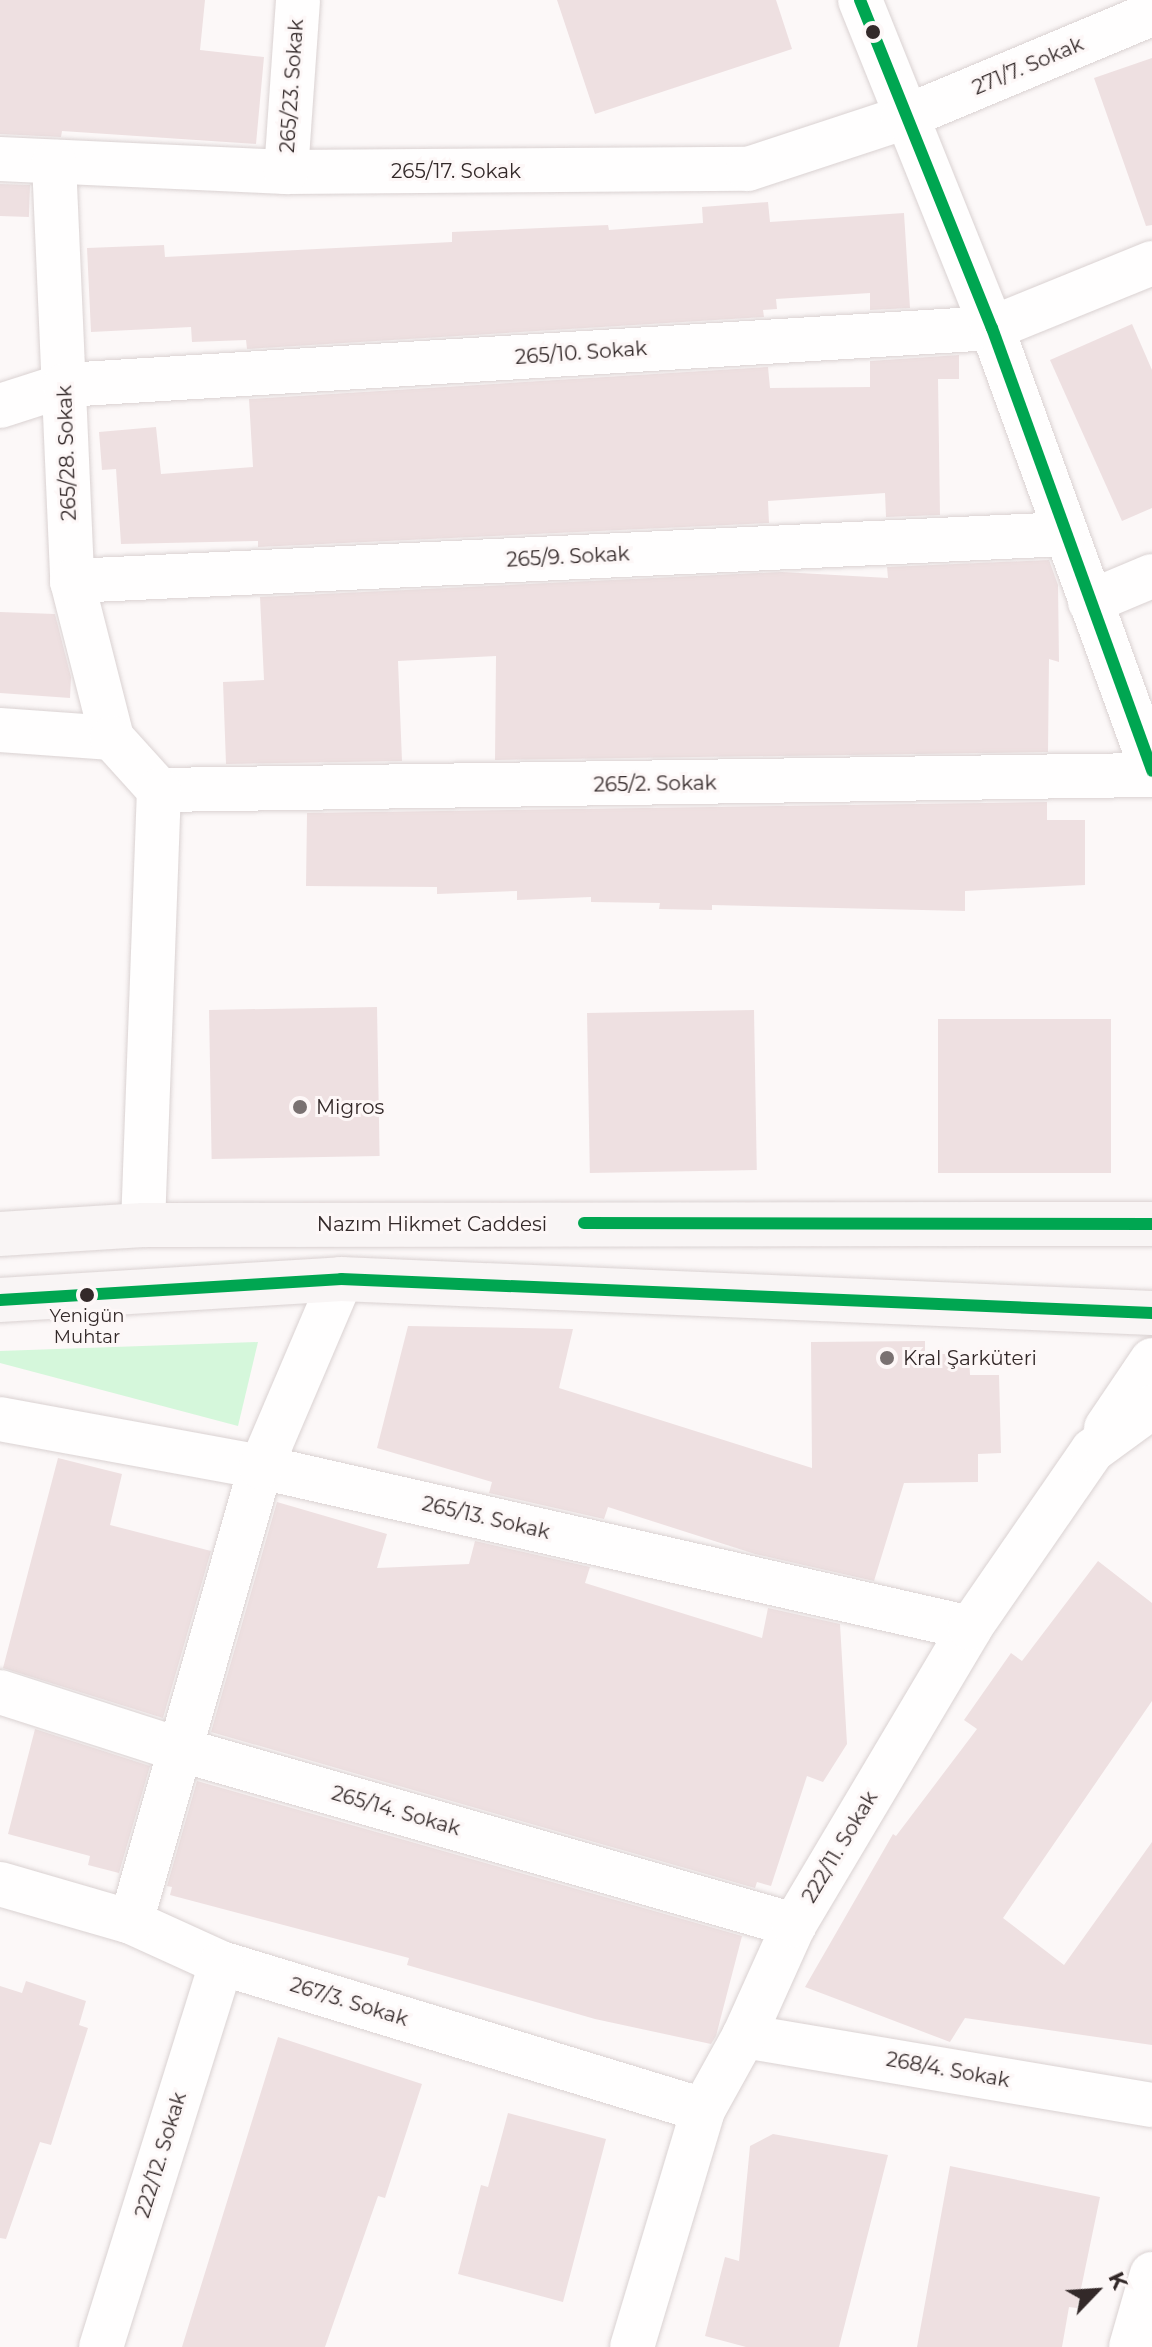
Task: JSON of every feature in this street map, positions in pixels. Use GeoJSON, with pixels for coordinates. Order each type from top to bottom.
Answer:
{"type":"FeatureCollection","features":[{"type":"Feature","properties":{"kind":"main road","name":"Nazım Hikmet Caddesi"},"geometry":{"type":"LineString","coordinates":[[0,1234],[143,1225],[1152,1224]]}},
{"type":"Feature","properties":{"kind":"main road"},"geometry":{"type":"LineString","coordinates":[[0,1300],[341,1279],[1150,1318]]}},
{"type":"Feature","properties":{"kind":"street","name":"265/23. Sokak"},"geometry":{"type":"LineString","coordinates":[[286,172],[298,0]]}},
{"type":"Feature","properties":{"kind":"street"},"geometry":{"type":"LineString","coordinates":[[860,0],[903,118],[992,328],[1152,773]]}},
{"type":"Feature","properties":{"kind":"street","name":"271/7. Sokak"},"geometry":{"type":"LineString","coordinates":[[903,118],[1152,14]]}},
{"type":"Feature","properties":{"kind":"street","name":"265/17. Sokak"},"geometry":{"type":"LineString","coordinates":[[0,159],[286,172],[748,169],[903,118]]}},
{"type":"Feature","properties":{"kind":"street","name":"265/28. Sokak"},"geometry":{"type":"LineString","coordinates":[[54,162],[72,581],[112,738]]}},
{"type":"Feature","properties":{"kind":"street","name":"265/10. Sokak"},"geometry":{"type":"LineString","coordinates":[[0,406],[65,385],[992,328],[1152,263]]}},
{"type":"Feature","properties":{"kind":"street","name":"265/9. Sokak"},"geometry":{"type":"LineString","coordinates":[[72,581],[1064,534]]}},
{"type":"Feature","properties":{"kind":"street"},"geometry":{"type":"LineString","coordinates":[[1090,602],[1152,576]]}},
{"type":"Feature","properties":{"kind":"street"},"geometry":{"type":"LineString","coordinates":[[0,730],[112,738],[159,790],[143,1225]]}},
{"type":"Feature","properties":{"kind":"street","name":"265/2. Sokak"},"geometry":{"type":"LineString","coordinates":[[159,790],[1152,773]]}},
{"type":"Feature","properties":{"kind":"street"},"geometry":{"type":"LineString","coordinates":[[131,1922],[261,1467],[341,1279]]}},
{"type":"Feature","properties":{"kind":"street"},"geometry":{"type":"LineString","coordinates":[[1093,1450],[1152,1360]]}},
{"type":"Feature","properties":{"kind":"street","name":"222/11. Sokak"},"geometry":{"type":"LineString","coordinates":[[632,2347],[703,2110],[744,2036],[794,1925],[970,1628],[1093,1450],[1152,1407]]}},
{"type":"Feature","properties":{"kind":"street","name":"265/13. Sokak"},"geometry":{"type":"LineString","coordinates":[[0,1419],[261,1467],[970,1628]]}},
{"type":"Feature","properties":{"kind":"street","name":"265/14. Sokak"},"geometry":{"type":"LineString","coordinates":[[0,1692],[178,1749],[794,1925]]}},
{"type":"Feature","properties":{"kind":"street","name":"267/3. Sokak"},"geometry":{"type":"LineString","coordinates":[[0,1884],[131,1922],[221,1963],[703,2110]]}},
{"type":"Feature","properties":{"kind":"street","name":"222/12. Sokak"},"geometry":{"type":"LineString","coordinates":[[101,2347],[221,1963]]}},
{"type":"Feature","properties":{"kind":"street","name":"268/4. Sokak"},"geometry":{"type":"LineString","coordinates":[[744,2036],[1152,2105]]}},
{"type":"Feature","properties":{"kind":"street"},"geometry":{"type":"LineString","coordinates":[[1131,2347],[1152,2274]]}},
{"type":"Feature","properties":{"kind":"green space"},"geometry":{"type":"Polygon","coordinates":[[[258,1342],[238,1426],[0,1363],[0,1351],[258,1342]]]}},
{"type":"Feature","properties":{"kind":"building"},"geometry":{"type":"Polygon","coordinates":[[[0,0],[205,0],[200,50],[264,57],[256,144],[62,131],[61,137],[0,134],[0,0]]]}},
{"type":"Feature","properties":{"kind":"building"},"geometry":{"type":"Polygon","coordinates":[[[557,0],[776,0],[792,49],[595,114],[557,0]]]}},
{"type":"Feature","properties":{"kind":"building"},"geometry":{"type":"Polygon","coordinates":[[[1152,58],[1152,225],[1146,226],[1094,78],[1152,58]]]}},
{"type":"Feature","properties":{"kind":"building"},"geometry":{"type":"Polygon","coordinates":[[[0,184],[30,185],[29,217],[0,216],[0,184]]]}},
{"type":"Feature","properties":{"kind":"building"},"geometry":{"type":"Polygon","coordinates":[[[768,202],[770,222],[904,213],[910,308],[870,310],[870,293],[776,299],[777,309],[763,310],[764,317],[247,349],[246,340],[192,342],[191,327],[91,332],[87,248],[164,245],[165,257],[452,242],[452,232],[608,225],[609,230],[703,223],[702,207],[768,202]]]}},
{"type":"Feature","properties":{"kind":"building"},"geometry":{"type":"Polygon","coordinates":[[[1132,324],[1152,370],[1152,508],[1122,521],[1050,360],[1132,324]]]}},
{"type":"Feature","properties":{"kind":"building"},"geometry":{"type":"Polygon","coordinates":[[[959,355],[959,379],[938,379],[940,515],[886,517],[885,493],[768,501],[769,523],[258,547],[258,541],[121,544],[116,469],[102,470],[99,432],[156,427],[161,474],[253,467],[249,399],[768,367],[770,388],[870,387],[870,361],[959,355]]]}},
{"type":"Feature","properties":{"kind":"building"},"geometry":{"type":"Polygon","coordinates":[[[1049,560],[1058,585],[1059,662],[1049,659],[1048,752],[495,760],[496,656],[398,661],[402,761],[226,764],[223,682],[264,680],[260,597],[782,572],[888,578],[887,567],[1049,560]]]}},
{"type":"Feature","properties":{"kind":"building"},"geometry":{"type":"Polygon","coordinates":[[[0,612],[55,614],[71,677],[70,698],[0,693],[0,612]]]}},
{"type":"Feature","properties":{"kind":"building"},"geometry":{"type":"Polygon","coordinates":[[[1047,802],[1047,820],[1085,820],[1085,885],[965,891],[965,911],[712,905],[712,910],[659,909],[660,903],[591,902],[591,897],[517,900],[517,891],[437,894],[437,887],[306,886],[307,813],[1047,802]]]}},
{"type":"Feature","properties":{"kind":"building"},"geometry":{"type":"Polygon","coordinates":[[[377,1007],[380,1156],[212,1159],[209,1010],[377,1007]]]}},
{"type":"Feature","properties":{"kind":"building"},"geometry":{"type":"Polygon","coordinates":[[[754,1010],[757,1170],[590,1173],[587,1013],[754,1010]]]}},
{"type":"Feature","properties":{"kind":"building"},"geometry":{"type":"Polygon","coordinates":[[[938,1019],[1111,1019],[1111,1173],[938,1173],[938,1019]]]}},
{"type":"Feature","properties":{"kind":"building"},"geometry":{"type":"Polygon","coordinates":[[[408,1326],[573,1329],[559,1388],[812,1468],[811,1342],[925,1341],[925,1354],[969,1354],[970,1375],[999,1375],[1001,1453],[978,1454],[978,1482],[904,1483],[874,1581],[755,1554],[608,1507],[604,1519],[489,1493],[492,1482],[377,1448],[408,1326]]]}},
{"type":"Feature","properties":{"kind":"building"},"geometry":{"type":"Polygon","coordinates":[[[58,1458],[122,1474],[110,1525],[211,1551],[163,1718],[3,1668],[58,1458]]]}},
{"type":"Feature","properties":{"kind":"building"},"geometry":{"type":"Polygon","coordinates":[[[277,1502],[387,1534],[377,1568],[469,1564],[475,1541],[590,1567],[585,1583],[762,1638],[768,1608],[840,1624],[847,1744],[823,1782],[807,1776],[771,1886],[757,1882],[755,1888],[211,1732],[277,1502]]]}},
{"type":"Feature","properties":{"kind":"building"},"geometry":{"type":"Polygon","coordinates":[[[1098,1561],[1152,1603],[1152,1701],[1003,1918],[1064,1965],[1152,1842],[1152,2045],[965,2018],[950,2042],[805,1987],[893,1834],[896,1836],[977,1729],[964,1720],[1011,1653],[1022,1661],[1098,1561]]]}},
{"type":"Feature","properties":{"kind":"building"},"geometry":{"type":"Polygon","coordinates":[[[35,1729],[150,1766],[119,1873],[88,1865],[90,1856],[8,1834],[35,1729]]]}},
{"type":"Feature","properties":{"kind":"building"},"geometry":{"type":"Polygon","coordinates":[[[197,1781],[742,1936],[716,2036],[711,2044],[595,2019],[407,1965],[409,1958],[170,1895],[172,1887],[167,1886],[197,1781]]]}},
{"type":"Feature","properties":{"kind":"building"},"geometry":{"type":"Polygon","coordinates":[[[26,1981],[86,2001],[79,2025],[88,2028],[51,2145],[40,2142],[6,2239],[0,2238],[0,1986],[22,1993],[26,1981]]]}},
{"type":"Feature","properties":{"kind":"building"},"geometry":{"type":"Polygon","coordinates":[[[278,2037],[422,2084],[385,2198],[378,2196],[325,2347],[182,2347],[278,2037]]]}},
{"type":"Feature","properties":{"kind":"building"},"geometry":{"type":"Polygon","coordinates":[[[508,2113],[606,2139],[563,2302],[458,2274],[481,2185],[488,2187],[508,2113]]]}},
{"type":"Feature","properties":{"kind":"building"},"geometry":{"type":"Polygon","coordinates":[[[773,2134],[888,2155],[839,2347],[746,2347],[705,2336],[725,2257],[739,2261],[750,2146],[773,2134]]]}},
{"type":"Feature","properties":{"kind":"building"},"geometry":{"type":"Polygon","coordinates":[[[950,2166],[1100,2197],[1077,2308],[1069,2307],[1062,2347],[917,2347],[950,2166]]]}},
{"type":"Feature","properties":{"kind":"transit line"},"geometry":{"type":"LineString","coordinates":[[860,0],[992,328],[1152,771]]}},
{"type":"Feature","properties":{"kind":"transit line"},"geometry":{"type":"LineString","coordinates":[[584,1223],[1152,1224]]}},
{"type":"Feature","properties":{"kind":"transit line"},"geometry":{"type":"LineString","coordinates":[[0,1300],[341,1279],[1152,1313]]}},
{"type":"Feature","properties":{"kind":"place","name":"Migros"},"geometry":{"type":"Point","coordinates":[300,1107]}},
{"type":"Feature","properties":{"kind":"place","name":"Yenigün Muhtar"},"geometry":{"type":"Point","coordinates":[87,1295]}},
{"type":"Feature","properties":{"kind":"place","name":"Kral Şarküteri"},"geometry":{"type":"Point","coordinates":[887,1358]}}]}
